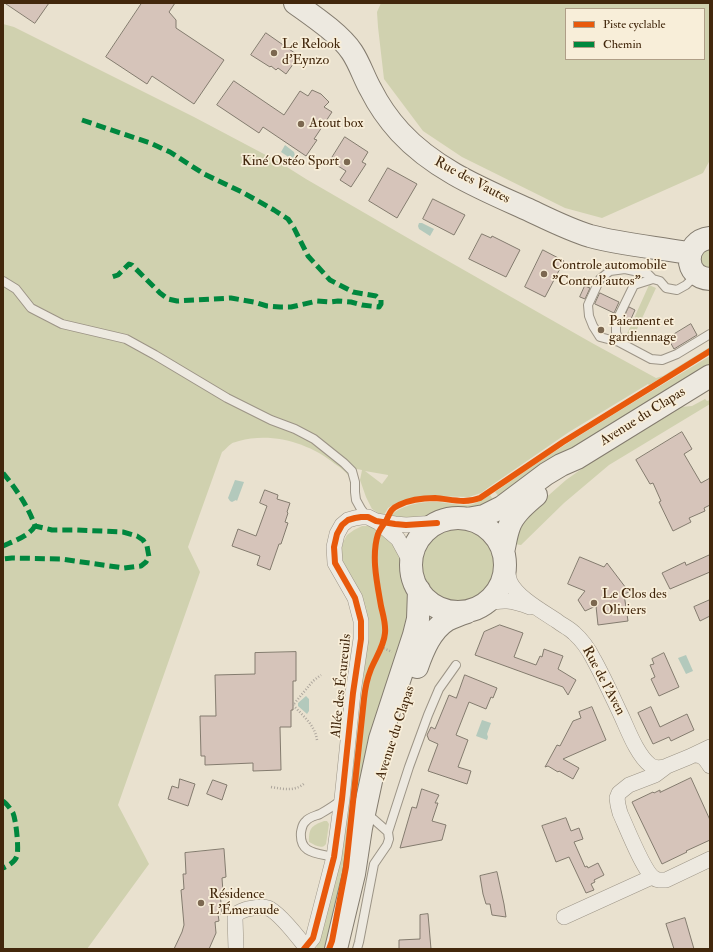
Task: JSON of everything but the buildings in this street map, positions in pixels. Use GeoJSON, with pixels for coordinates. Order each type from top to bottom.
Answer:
{"type":"FeatureCollection","features":[{"type":"Feature","properties":{"kind":"main road","name":"Rue des Vautes"},"geometry":{"type":"LineString","coordinates":[[295,3],[334,33],[348,47],[352,52],[371,91],[400,132],[420,151],[446,170],[506,200],[589,235],[682,252],[699,269]]}},
{"type":"Feature","properties":{"kind":"main road"},"geometry":{"type":"LineString","coordinates":[[699,269],[694,246],[704,239],[710,238]]}},
{"type":"Feature","properties":{"kind":"main road","name":"Avenue du Clapas"},"geometry":{"type":"LineString","coordinates":[[467,519],[484,516],[502,507],[546,474],[577,458],[710,376]]}},
{"type":"Feature","properties":{"kind":"main road","name":"Avenue du Clapas"},"geometry":{"type":"LineString","coordinates":[[504,558],[509,527],[518,513],[577,458]]}},
{"type":"Feature","properties":{"kind":"main road"},"geometry":{"type":"LineString","coordinates":[[457,518],[467,519],[488,529],[496,537],[504,558],[505,574],[495,595],[476,608],[451,612],[442,610],[428,601],[419,590],[414,580],[411,563],[412,555],[419,540],[427,530],[437,523],[457,518]]}},
{"type":"Feature","properties":{"kind":"main road","name":"Avenue du Clapas"},"geometry":{"type":"LineString","coordinates":[[336,949],[354,874],[361,828],[380,739],[418,619],[419,590]]}},
{"type":"Feature","properties":{"kind":"main road","name":"Avenue du Clapas"},"geometry":{"type":"LineString","coordinates":[[354,874],[361,856],[393,736],[425,647],[431,636],[440,625],[476,608]]}},
{"type":"Feature","properties":{"kind":"street","name":"Allée des Écureuils"},"geometry":{"type":"LineString","coordinates":[[236,949],[234,918],[236,914],[244,910],[261,907],[268,908],[275,912],[296,936],[304,948],[313,938],[334,857],[361,639],[360,621],[355,598],[335,563],[334,547],[337,534],[342,525],[348,520],[355,518],[372,519],[406,525],[437,523]]}},
{"type":"Feature","properties":{"kind":"street"},"geometry":{"type":"LineString","coordinates":[[372,519],[398,539],[411,563]]}},
{"type":"Feature","properties":{"kind":"street","name":"Rue de l'Aven"},"geometry":{"type":"LineString","coordinates":[[504,558],[507,574],[514,587],[522,596],[540,610],[574,632],[584,644],[592,656],[636,747],[651,766],[660,768],[667,766],[695,755],[710,747]]}},
{"type":"Feature","properties":{"kind":"street","name":"Rue de l'Aven"},"geometry":{"type":"LineString","coordinates":[[476,608],[494,602],[510,601],[540,610]]}},
{"type":"Feature","properties":{"kind":"street","name":"Rue de l'Aven"},"geometry":{"type":"LineString","coordinates":[[636,747],[638,770],[635,777],[629,785],[619,793],[617,798],[620,813],[645,867],[652,877]]}},
{"type":"Feature","properties":{"kind":"street"},"geometry":{"type":"LineString","coordinates":[[695,755],[706,759],[710,766]]}},
{"type":"Feature","properties":{"kind":"street","name":"Rue de l'Aven"},"geometry":{"type":"LineString","coordinates":[[629,785],[655,775],[667,766]]}},
{"type":"Feature","properties":{"kind":"street"},"geometry":{"type":"LineString","coordinates":[[564,917],[652,877],[655,879],[666,880],[710,859]]}},
{"type":"Feature","properties":{"kind":"lane"},"geometry":{"type":"LineString","coordinates":[[699,269],[686,285],[677,290],[666,288],[660,281],[653,279],[648,274],[625,269],[610,271],[600,279],[588,305],[589,316],[592,326],[600,337],[620,342],[651,359],[662,360],[677,354],[710,334]]}},
{"type":"Feature","properties":{"kind":"lane"},"geometry":{"type":"LineString","coordinates":[[620,342],[616,332],[616,322],[634,285],[653,279]]}},
{"type":"Feature","properties":{"kind":"lane"},"geometry":{"type":"LineString","coordinates":[[3,282],[16,289],[31,308],[62,324],[126,339],[155,354],[227,398],[314,439],[344,462],[352,471],[355,482],[356,500],[361,509],[372,519]]}},
{"type":"Feature","properties":{"kind":"lane"},"geometry":{"type":"LineString","coordinates":[[357,949],[374,864],[387,845],[389,839],[388,832],[411,760],[428,715],[439,690],[456,665]]}},
{"type":"Feature","properties":{"kind":"lane"},"geometry":{"type":"LineString","coordinates":[[334,857],[308,851],[302,844],[302,826],[306,820],[331,808],[342,799]]}},
{"type":"Feature","properties":{"kind":"lane"},"geometry":{"type":"LineString","coordinates":[[371,817],[388,832]]}},
{"type":"Feature","properties":{"kind":"path"},"geometry":{"type":"LineString","coordinates":[[380,651],[383,641]]}},
{"type":"Feature","properties":{"kind":"path"},"geometry":{"type":"LineString","coordinates":[[317,740],[316,733],[313,728],[293,705],[313,681],[321,675]]}},
{"type":"Feature","properties":{"kind":"path"},"geometry":{"type":"LineString","coordinates":[[270,787],[290,789],[299,788],[305,783]]}},
{"type":"Feature","properties":{"kind":"green space"},"geometry":{"type":"Polygon","coordinates":[[[381,3],[710,3],[710,160],[703,173],[602,218],[565,208],[462,157],[423,131],[384,79],[377,12],[381,3]]]}},
{"type":"Feature","properties":{"kind":"green space"},"geometry":{"type":"Polygon","coordinates":[[[3,24],[14,27],[194,117],[279,162],[413,241],[656,378],[663,376],[710,347],[710,349],[649,385],[648,384],[569,432],[481,493],[469,497],[430,496],[409,499],[388,508],[384,515],[390,516],[406,506],[427,502],[470,505],[479,502],[490,495],[496,504],[463,510],[454,509],[425,518],[411,519],[383,516],[372,509],[366,497],[360,480],[362,470],[357,469],[350,479],[342,469],[314,450],[290,441],[264,438],[234,442],[230,445],[222,452],[188,547],[200,572],[118,805],[149,864],[87,949],[3,949],[3,24]],[[365,471],[382,484],[388,475],[365,471]]]}},
{"type":"Feature","properties":{"kind":"green space"},"geometry":{"type":"Polygon","coordinates":[[[710,247],[710,270],[701,265],[700,252],[710,247]]]}},
{"type":"Feature","properties":{"kind":"green space"},"geometry":{"type":"Polygon","coordinates":[[[649,285],[656,288],[632,340],[626,336],[649,285]]]}},
{"type":"Feature","properties":{"kind":"green space"},"geometry":{"type":"Polygon","coordinates":[[[710,356],[710,368],[502,500],[495,492],[574,439],[710,356]]]}},
{"type":"Feature","properties":{"kind":"green space"},"geometry":{"type":"Polygon","coordinates":[[[705,399],[707,401],[710,400],[710,404],[609,465],[564,503],[521,545],[514,544],[515,535],[533,509],[566,480],[597,458],[680,407],[692,406],[705,399]]]}},
{"type":"Feature","properties":{"kind":"green space"},"geometry":{"type":"Polygon","coordinates":[[[451,525],[467,525],[488,536],[499,557],[499,573],[488,594],[467,605],[451,605],[437,599],[430,594],[425,587],[419,573],[419,557],[425,543],[430,536],[437,531],[451,525]]]}},
{"type":"Feature","properties":{"kind":"green space"},"geometry":{"type":"Polygon","coordinates":[[[362,526],[373,526],[383,529],[402,556],[403,573],[406,585],[412,598],[330,949],[316,949],[337,869],[354,761],[368,637],[339,558],[343,542],[347,535],[362,526]]]}},
{"type":"Feature","properties":{"kind":"green space"},"geometry":{"type":"Polygon","coordinates":[[[327,821],[329,824],[326,844],[320,847],[309,842],[310,831],[316,824],[327,821]]]}},
{"type":"Feature","properties":{"kind":"shaded area"},"geometry":{"type":"Polygon","coordinates":[[[285,145],[294,152],[295,156],[293,160],[281,152],[285,145]]]}},
{"type":"Feature","properties":{"kind":"shaded area"},"geometry":{"type":"Polygon","coordinates":[[[419,223],[434,229],[430,236],[419,229],[419,223]]]}},
{"type":"Feature","properties":{"kind":"shaded area"},"geometry":{"type":"Polygon","coordinates":[[[235,480],[244,482],[237,501],[232,502],[228,498],[235,480]]]}},
{"type":"Feature","properties":{"kind":"shaded area"},"geometry":{"type":"Polygon","coordinates":[[[686,655],[693,671],[686,674],[678,658],[686,655]]]}},
{"type":"Feature","properties":{"kind":"shaded area"},"geometry":{"type":"Polygon","coordinates":[[[306,696],[309,699],[309,711],[307,714],[298,706],[298,703],[306,696]]]}},
{"type":"Feature","properties":{"kind":"shaded area"},"geometry":{"type":"Polygon","coordinates":[[[482,720],[491,723],[487,734],[487,740],[476,736],[482,720]]]}},
{"type":"Feature","properties":{"kind":"marked path"},"geometry":{"type":"LineString","coordinates":[[82,120],[150,143],[170,152],[204,174],[242,192],[274,210],[288,219],[308,256],[330,280],[353,292],[376,296],[381,300],[381,304],[379,307],[351,302],[317,301],[291,307],[280,307],[267,306],[231,298],[177,301],[168,299],[160,293],[132,265],[129,264],[118,275],[109,278]]}},
{"type":"Feature","properties":{"kind":"marked path"},"geometry":{"type":"LineString","coordinates":[[3,473],[21,498],[35,526],[52,530],[123,532],[137,536],[143,540],[147,546],[149,557],[141,566],[124,568],[61,559],[3,559]]}},
{"type":"Feature","properties":{"kind":"marked path"},"geometry":{"type":"LineString","coordinates":[[3,546],[29,533],[35,526]]}},
{"type":"Feature","properties":{"kind":"marked path"},"geometry":{"type":"LineString","coordinates":[[3,801],[13,813],[18,847],[15,860],[3,868]]}},
{"type":"Feature","properties":{"kind":"cycle path"},"geometry":{"type":"LineString","coordinates":[[329,949],[332,941],[346,867],[364,699],[368,676],[380,651],[385,633],[385,623],[376,579],[375,551],[378,534],[391,512],[394,508],[403,503],[421,499],[435,498],[469,501],[480,498],[563,442],[710,351]]}},
{"type":"Feature","properties":{"kind":"cycle path"},"geometry":{"type":"LineString","coordinates":[[304,949],[313,938],[334,857],[342,799],[353,693],[361,639],[361,621],[355,598],[335,563],[334,547],[337,534],[342,525],[348,520],[361,517],[368,517],[376,521],[406,525],[437,523]]}},
{"type":"Feature","properties":{"kind":"place","name":"Le Relook d'Eynzo"},"geometry":{"type":"Point","coordinates":[274,53]}},
{"type":"Feature","properties":{"kind":"place","name":"Atout box"},"geometry":{"type":"Point","coordinates":[301,124]}},
{"type":"Feature","properties":{"kind":"place","name":"Kiné Ostéo Sport"},"geometry":{"type":"Point","coordinates":[347,162]}},
{"type":"Feature","properties":{"kind":"place","name":"Controle automobile \"Control'autos\""},"geometry":{"type":"Point","coordinates":[544,274]}},
{"type":"Feature","properties":{"kind":"place","name":"Paiement et gardiennage"},"geometry":{"type":"Point","coordinates":[601,330]}},
{"type":"Feature","properties":{"kind":"place","name":"Le Clos des Oliviers"},"geometry":{"type":"Point","coordinates":[594,603]}},
{"type":"Feature","properties":{"kind":"place","name":"Résidence L'Émeraude"},"geometry":{"type":"Point","coordinates":[201,903]}}]}
